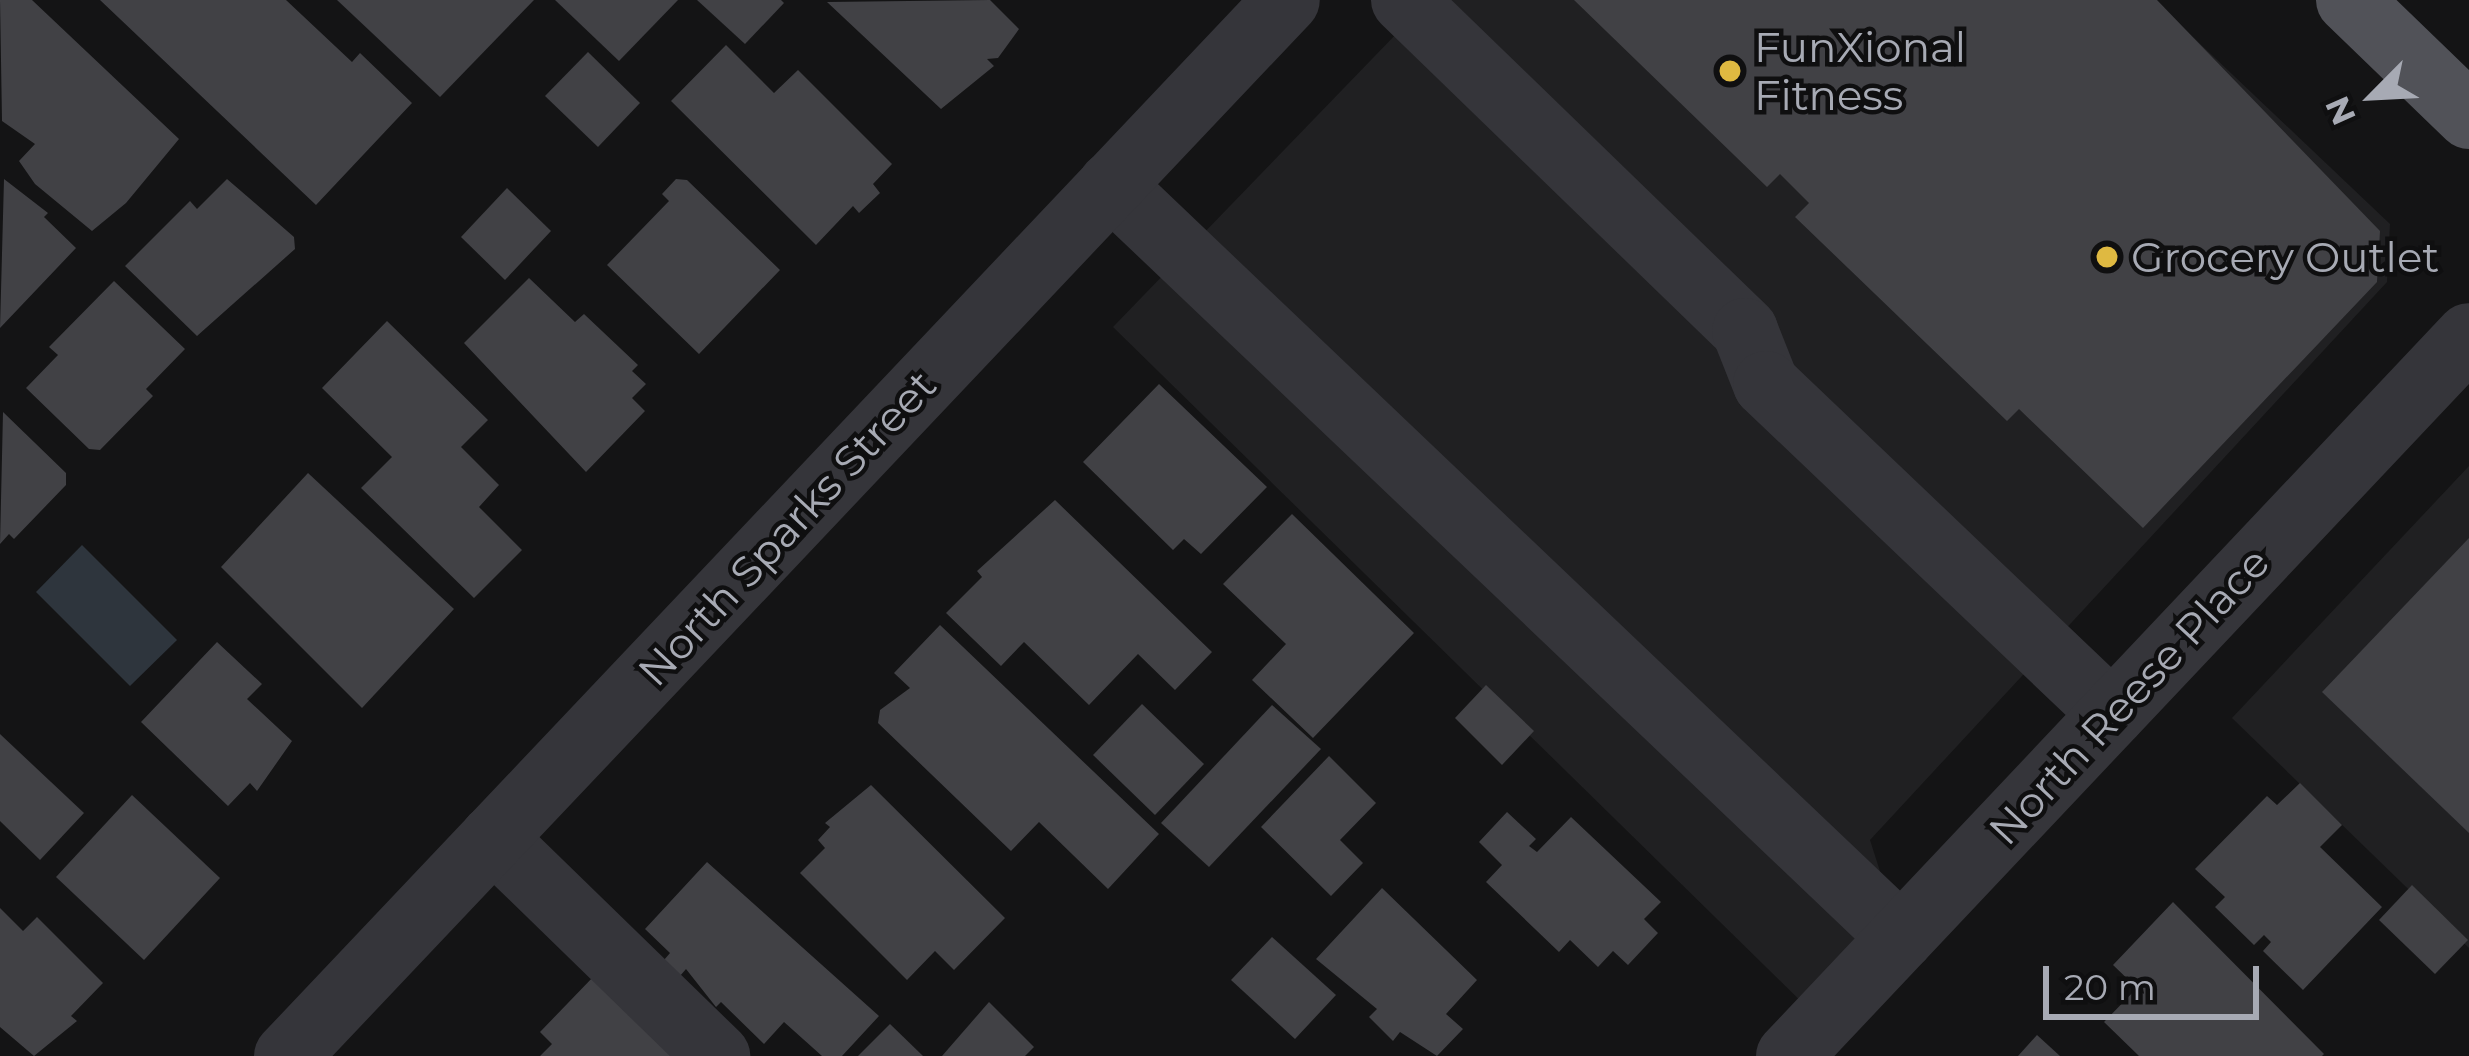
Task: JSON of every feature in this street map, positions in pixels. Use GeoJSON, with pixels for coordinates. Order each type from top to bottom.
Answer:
{"type":"FeatureCollection","features":[{"type":"Feature","properties":{"kind":"main road"},"geometry":{"type":"LineString","coordinates":[[2350,0],[2469,116]]}},
{"type":"Feature","properties":{"kind":"street","name":"North Sparks Street"},"geometry":{"type":"LineString","coordinates":[[286,1056],[1287,0]]}},
{"type":"Feature","properties":{"kind":"street"},"geometry":{"type":"LineString","coordinates":[[1404,0],[1710,294],[1744,331],[1766,383],[2112,714]]}},
{"type":"Feature","properties":{"kind":"street"},"geometry":{"type":"LineString","coordinates":[[1111,185],[1901,938]]}},
{"type":"Feature","properties":{"kind":"street","name":"North Reese Place"},"geometry":{"type":"LineString","coordinates":[[1789,1056],[2469,337]]}},
{"type":"Feature","properties":{"kind":"street"},"geometry":{"type":"LineString","coordinates":[[493,838],[717,1056]]}},
{"type":"Feature","properties":{"kind":"shaded area"},"geometry":{"type":"Polygon","coordinates":[[[1429,0],[2154,0],[2390,224],[2387,282],[1870,840],[1901,937],[1822,1022],[1113,327],[1429,0]]]}},
{"type":"Feature","properties":{"kind":"shaded area"},"geometry":{"type":"Polygon","coordinates":[[[2469,466],[2469,948],[2232,718],[2469,466]]]}},
{"type":"Feature","properties":{"kind":"shaded area"},"geometry":{"type":"Polygon","coordinates":[[[82,545],[177,640],[130,686],[36,592],[82,545]]]}},
{"type":"Feature","properties":{"kind":"building"},"geometry":{"type":"Polygon","coordinates":[[[0,0],[32,0],[179,139],[126,203],[92,231],[35,184],[19,161],[35,144],[2,121],[0,0]]]}},
{"type":"Feature","properties":{"kind":"building"},"geometry":{"type":"Polygon","coordinates":[[[100,0],[286,0],[352,62],[360,53],[412,103],[316,205],[100,0]]]}},
{"type":"Feature","properties":{"kind":"building"},"geometry":{"type":"Polygon","coordinates":[[[337,0],[534,0],[440,97],[337,0]]]}},
{"type":"Feature","properties":{"kind":"building"},"geometry":{"type":"Polygon","coordinates":[[[555,0],[678,0],[619,61],[555,0]]]}},
{"type":"Feature","properties":{"kind":"building"},"geometry":{"type":"Polygon","coordinates":[[[697,0],[781,0],[784,3],[745,44],[697,0]]]}},
{"type":"Feature","properties":{"kind":"building"},"geometry":{"type":"Polygon","coordinates":[[[990,0],[1019,29],[998,58],[987,59],[994,66],[941,109],[827,2],[990,0]]]}},
{"type":"Feature","properties":{"kind":"building","name":"Grocery Outlet"},"geometry":{"type":"Polygon","coordinates":[[[1574,0],[2157,0],[2380,231],[2377,282],[2143,528],[2019,409],[2007,421],[1795,217],[1809,203],[1780,174],[1767,187],[1574,0]]]}},
{"type":"Feature","properties":{"kind":"building"},"geometry":{"type":"Polygon","coordinates":[[[726,45],[774,93],[798,70],[892,164],[873,184],[880,193],[859,213],[853,206],[816,245],[671,101],[726,45]]]}},
{"type":"Feature","properties":{"kind":"building"},"geometry":{"type":"Polygon","coordinates":[[[588,52],[640,103],[598,147],[545,96],[588,52]]]}},
{"type":"Feature","properties":{"kind":"building"},"geometry":{"type":"Polygon","coordinates":[[[4,179],[48,213],[44,217],[76,248],[0,328],[4,179]]]}},
{"type":"Feature","properties":{"kind":"building"},"geometry":{"type":"Polygon","coordinates":[[[227,179],[294,237],[295,249],[197,336],[125,266],[190,201],[197,209],[227,179]]]}},
{"type":"Feature","properties":{"kind":"building"},"geometry":{"type":"Polygon","coordinates":[[[676,179],[687,180],[780,270],[699,354],[607,265],[669,201],[662,194],[676,179]]]}},
{"type":"Feature","properties":{"kind":"building"},"geometry":{"type":"Polygon","coordinates":[[[507,188],[551,231],[505,280],[461,237],[507,188]]]}},
{"type":"Feature","properties":{"kind":"building"},"geometry":{"type":"Polygon","coordinates":[[[529,278],[575,322],[584,314],[638,365],[632,371],[646,384],[632,398],[645,411],[586,472],[464,343],[529,278]]]}},
{"type":"Feature","properties":{"kind":"building"},"geometry":{"type":"Polygon","coordinates":[[[114,281],[185,349],[146,389],[153,396],[100,450],[89,449],[26,388],[58,355],[49,347],[114,281]]]}},
{"type":"Feature","properties":{"kind":"building"},"geometry":{"type":"Polygon","coordinates":[[[387,321],[488,420],[461,447],[499,485],[479,507],[522,550],[474,598],[361,488],[392,457],[322,388],[387,321]]]}},
{"type":"Feature","properties":{"kind":"building"},"geometry":{"type":"Polygon","coordinates":[[[1159,384],[1267,487],[1201,554],[1184,539],[1173,550],[1083,462],[1159,384]]]}},
{"type":"Feature","properties":{"kind":"building"},"geometry":{"type":"Polygon","coordinates":[[[3,412],[66,473],[66,485],[14,539],[9,534],[0,544],[3,412]]]}},
{"type":"Feature","properties":{"kind":"building"},"geometry":{"type":"Polygon","coordinates":[[[308,473],[454,609],[362,708],[221,567],[308,473]]]}},
{"type":"Feature","properties":{"kind":"building"},"geometry":{"type":"Polygon","coordinates":[[[1055,500],[1212,652],[1175,690],[1138,654],[1089,705],[1024,642],[1001,666],[946,613],[982,577],[977,571],[1055,500]]]}},
{"type":"Feature","properties":{"kind":"building"},"geometry":{"type":"Polygon","coordinates":[[[1292,514],[1414,633],[1313,738],[1252,680],[1286,644],[1223,584],[1292,514]]]}},
{"type":"Feature","properties":{"kind":"building"},"geometry":{"type":"Polygon","coordinates":[[[2469,538],[2469,833],[2322,692],[2469,538]]]}},
{"type":"Feature","properties":{"kind":"building"},"geometry":{"type":"Polygon","coordinates":[[[940,625],[1159,834],[1108,889],[1039,822],[1011,851],[878,723],[880,710],[910,688],[894,673],[940,625]]]}},
{"type":"Feature","properties":{"kind":"building"},"geometry":{"type":"Polygon","coordinates":[[[217,642],[262,684],[247,699],[292,741],[257,791],[250,783],[228,806],[141,722],[217,642]]]}},
{"type":"Feature","properties":{"kind":"building"},"geometry":{"type":"Polygon","coordinates":[[[1486,685],[1534,731],[1502,765],[1455,718],[1486,685]]]}},
{"type":"Feature","properties":{"kind":"building"},"geometry":{"type":"Polygon","coordinates":[[[1142,704],[1204,764],[1155,815],[1093,755],[1142,704]]]}},
{"type":"Feature","properties":{"kind":"building"},"geometry":{"type":"Polygon","coordinates":[[[1272,705],[1321,749],[1209,867],[1161,823],[1272,705]]]}},
{"type":"Feature","properties":{"kind":"building"},"geometry":{"type":"Polygon","coordinates":[[[0,734],[84,813],[40,860],[0,821],[0,734]]]}},
{"type":"Feature","properties":{"kind":"building"},"geometry":{"type":"Polygon","coordinates":[[[1329,756],[1376,803],[1340,840],[1363,863],[1331,896],[1261,827],[1329,756]]]}},
{"type":"Feature","properties":{"kind":"building"},"geometry":{"type":"Polygon","coordinates":[[[2300,783],[2342,825],[2320,847],[2382,907],[2303,990],[2263,951],[2271,942],[2264,935],[2254,945],[2215,907],[2225,897],[2195,869],[2267,796],[2277,805],[2300,783]]]}},
{"type":"Feature","properties":{"kind":"building"},"geometry":{"type":"Polygon","coordinates":[[[871,785],[1005,918],[954,970],[935,951],[907,980],[800,873],[825,848],[818,840],[830,827],[825,823],[871,785]]]}},
{"type":"Feature","properties":{"kind":"building"},"geometry":{"type":"Polygon","coordinates":[[[132,795],[220,878],[144,960],[56,877],[132,795]]]}},
{"type":"Feature","properties":{"kind":"building"},"geometry":{"type":"Polygon","coordinates":[[[1507,812],[1536,839],[1529,846],[1537,852],[1571,817],[1661,902],[1644,919],[1658,933],[1628,965],[1613,951],[1598,967],[1570,940],[1559,952],[1486,882],[1502,865],[1479,842],[1507,812]]]}},
{"type":"Feature","properties":{"kind":"building"},"geometry":{"type":"Polygon","coordinates":[[[707,862],[879,1016],[842,1056],[822,1056],[784,1022],[764,1044],[721,1002],[716,1007],[686,969],[680,976],[664,960],[670,953],[645,929],[707,862]]]}},
{"type":"Feature","properties":{"kind":"building"},"geometry":{"type":"Polygon","coordinates":[[[2412,885],[2468,940],[2435,974],[2379,920],[2412,885]]]}},
{"type":"Feature","properties":{"kind":"building"},"geometry":{"type":"Polygon","coordinates":[[[1382,888],[1477,980],[1446,1014],[1463,1029],[1437,1056],[1400,1032],[1393,1041],[1369,1017],[1377,1009],[1316,959],[1382,888]]]}},
{"type":"Feature","properties":{"kind":"building"},"geometry":{"type":"Polygon","coordinates":[[[2173,902],[2322,1056],[2139,1056],[2104,1022],[2137,988],[2113,965],[2173,902]]]}},
{"type":"Feature","properties":{"kind":"building"},"geometry":{"type":"Polygon","coordinates":[[[0,908],[23,931],[37,917],[103,983],[71,1016],[77,1021],[34,1056],[0,1027],[0,908]]]}},
{"type":"Feature","properties":{"kind":"building"},"geometry":{"type":"Polygon","coordinates":[[[1272,937],[1336,995],[1295,1039],[1231,980],[1272,937]]]}},
{"type":"Feature","properties":{"kind":"building"},"geometry":{"type":"Polygon","coordinates":[[[594,976],[676,1056],[540,1056],[552,1044],[540,1032],[594,976]]]}},
{"type":"Feature","properties":{"kind":"building"},"geometry":{"type":"Polygon","coordinates":[[[989,1002],[1034,1047],[1025,1056],[942,1056],[989,1002]]]}},
{"type":"Feature","properties":{"kind":"building"},"geometry":{"type":"Polygon","coordinates":[[[890,1024],[923,1056],[858,1056],[890,1024]]]}},
{"type":"Feature","properties":{"kind":"building"},"geometry":{"type":"Polygon","coordinates":[[[2037,1035],[2060,1056],[2018,1056],[2037,1035]]]}},
{"type":"Feature","properties":{"kind":"place","name":"FunXional Fitness"},"geometry":{"type":"Point","coordinates":[1730,71]}},
{"type":"Feature","properties":{"kind":"place","name":"Grocery Outlet"},"geometry":{"type":"Point","coordinates":[2107,257]}}]}
